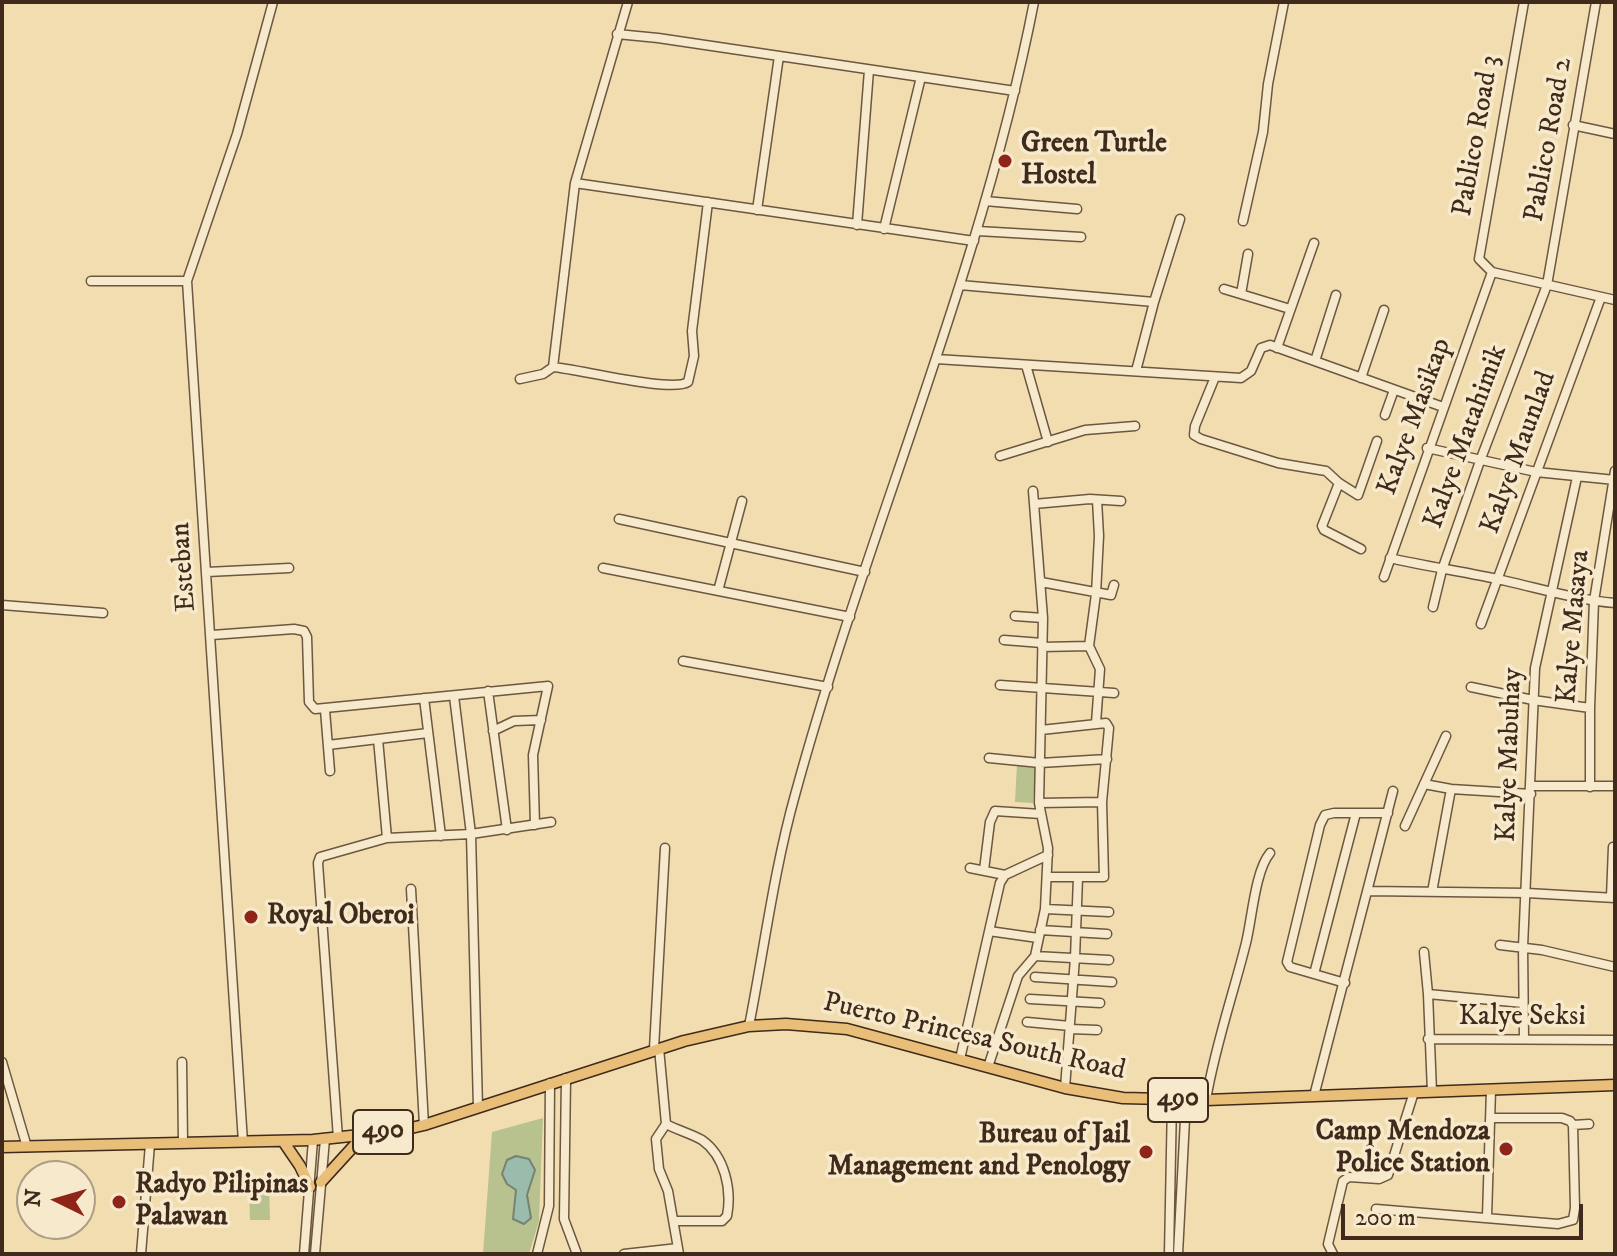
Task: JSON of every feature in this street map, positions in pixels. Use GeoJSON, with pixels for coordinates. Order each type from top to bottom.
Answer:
{"type":"FeatureCollection","features":[{"type":"Feature","properties":{"kind":"main road","name":"Puerto Princesa South Road"},"geometry":{"type":"LineString","coordinates":[[2,1147],[283,1141],[364,1135],[424,1125],[657,1049],[749,1026],[786,1024],[847,1029],[1108,1097],[1172,1101],[1615,1085]]}},
{"type":"Feature","properties":{"kind":"main road"},"geometry":{"type":"LineString","coordinates":[[321,1182],[364,1135]]}},
{"type":"Feature","properties":{"kind":"main road"},"geometry":{"type":"LineString","coordinates":[[283,1141],[310,1187]]}},
{"type":"Feature","properties":{"kind":"street","name":"Esteban"},"geometry":{"type":"LineString","coordinates":[[243,1142],[187,281],[237,134],[273,2]]}},
{"type":"Feature","properties":{"kind":"street"},"geometry":{"type":"LineString","coordinates":[[553,367],[575,183],[628,2]]}},
{"type":"Feature","properties":{"kind":"street"},"geometry":{"type":"LineString","coordinates":[[749,1026],[794,797],[978,231],[1015,91],[1034,2]]}},
{"type":"Feature","properties":{"kind":"street"},"geometry":{"type":"LineString","coordinates":[[1243,221],[1263,132],[1268,84],[1284,2]]}},
{"type":"Feature","properties":{"kind":"street","name":"Pablico Road 3"},"geometry":{"type":"LineString","coordinates":[[1492,272],[1481,264],[1479,253],[1524,2]]}},
{"type":"Feature","properties":{"kind":"street","name":"Pablico Road 2"},"geometry":{"type":"LineString","coordinates":[[1547,285],[1596,2]]}},
{"type":"Feature","properties":{"kind":"street"},"geometry":{"type":"LineString","coordinates":[[617,34],[1015,91]]}},
{"type":"Feature","properties":{"kind":"street"},"geometry":{"type":"LineString","coordinates":[[757,210],[779,56]]}},
{"type":"Feature","properties":{"kind":"street"},"geometry":{"type":"LineString","coordinates":[[857,225],[869,70]]}},
{"type":"Feature","properties":{"kind":"street"},"geometry":{"type":"LineString","coordinates":[[884,229],[921,77]]}},
{"type":"Feature","properties":{"kind":"street"},"geometry":{"type":"LineString","coordinates":[[1573,125],[1615,134]]}},
{"type":"Feature","properties":{"kind":"street"},"geometry":{"type":"LineString","coordinates":[[575,183],[974,241]]}},
{"type":"Feature","properties":{"kind":"street"},"geometry":{"type":"LineString","coordinates":[[985,201],[1077,209]]}},
{"type":"Feature","properties":{"kind":"street"},"geometry":{"type":"LineString","coordinates":[[520,379],[543,374],[553,367],[579,369],[643,383],[677,386],[688,382],[694,356],[692,331],[708,202]]}},
{"type":"Feature","properties":{"kind":"street"},"geometry":{"type":"LineString","coordinates":[[1136,371],[1180,219]]}},
{"type":"Feature","properties":{"kind":"street"},"geometry":{"type":"LineString","coordinates":[[978,231],[1081,237]]}},
{"type":"Feature","properties":{"kind":"street"},"geometry":{"type":"LineString","coordinates":[[1277,348],[1314,243]]}},
{"type":"Feature","properties":{"kind":"street"},"geometry":{"type":"LineString","coordinates":[[1241,294],[1248,254]]}},
{"type":"Feature","properties":{"kind":"street"},"geometry":{"type":"LineString","coordinates":[[1492,272],[1615,300]]}},
{"type":"Feature","properties":{"kind":"street","name":"Kalye Masikap"},"geometry":{"type":"LineString","coordinates":[[1384,577],[1427,448],[1492,272]]}},
{"type":"Feature","properties":{"kind":"street"},"geometry":{"type":"LineString","coordinates":[[91,281],[187,281]]}},
{"type":"Feature","properties":{"kind":"street"},"geometry":{"type":"LineString","coordinates":[[960,285],[1154,302]]}},
{"type":"Feature","properties":{"kind":"street","name":"Kalye Matahimik"},"geometry":{"type":"LineString","coordinates":[[1433,607],[1442,570],[1480,461],[1547,285]]}},
{"type":"Feature","properties":{"kind":"street"},"geometry":{"type":"LineString","coordinates":[[1224,289],[1290,309]]}},
{"type":"Feature","properties":{"kind":"street"},"geometry":{"type":"LineString","coordinates":[[1315,361],[1336,295]]}},
{"type":"Feature","properties":{"kind":"street","name":"Kalye Maunlad"},"geometry":{"type":"LineString","coordinates":[[1481,624],[1601,297]]}},
{"type":"Feature","properties":{"kind":"street"},"geometry":{"type":"LineString","coordinates":[[1361,378],[1384,310]]}},
{"type":"Feature","properties":{"kind":"street"},"geometry":{"type":"LineString","coordinates":[[936,359],[1215,377],[1247,376],[1261,348],[1266,345],[1443,407]]}},
{"type":"Feature","properties":{"kind":"street"},"geometry":{"type":"LineString","coordinates":[[1026,365],[1048,442]]}},
{"type":"Feature","properties":{"kind":"street"},"geometry":{"type":"LineString","coordinates":[[1215,377],[1195,426],[1196,437],[1278,463],[1326,471],[1356,495],[1361,493],[1377,441]]}},
{"type":"Feature","properties":{"kind":"street"},"geometry":{"type":"LineString","coordinates":[[1385,415],[1394,390]]}},
{"type":"Feature","properties":{"kind":"street"},"geometry":{"type":"LineString","coordinates":[[1000,456],[1085,430],[1135,426]]}},
{"type":"Feature","properties":{"kind":"street"},"geometry":{"type":"LineString","coordinates":[[1427,448],[1536,472],[1614,477]]}},
{"type":"Feature","properties":{"kind":"street","name":"Kalye Mabuhay"},"geometry":{"type":"LineString","coordinates":[[1524,1039],[1523,947],[1535,668],[1577,477]]}},
{"type":"Feature","properties":{"kind":"street","name":"Kalye Masaya"},"geometry":{"type":"LineString","coordinates":[[1590,787],[1594,601],[1614,477]]}},
{"type":"Feature","properties":{"kind":"street"},"geometry":{"type":"LineString","coordinates":[[1339,483],[1322,526],[1324,530],[1361,549]]}},
{"type":"Feature","properties":{"kind":"street"},"geometry":{"type":"LineString","coordinates":[[988,1067],[1015,982],[1035,956],[1048,877],[1048,855],[1039,803],[1043,618],[1033,491]]}},
{"type":"Feature","properties":{"kind":"street"},"geometry":{"type":"LineString","coordinates":[[1096,723],[1100,669],[1089,646],[1096,594],[1097,500]]}},
{"type":"Feature","properties":{"kind":"street"},"geometry":{"type":"LineString","coordinates":[[718,591],[742,501]]}},
{"type":"Feature","properties":{"kind":"street"},"geometry":{"type":"LineString","coordinates":[[1034,504],[1121,501]]}},
{"type":"Feature","properties":{"kind":"street"},"geometry":{"type":"LineString","coordinates":[[619,519],[865,572]]}},
{"type":"Feature","properties":{"kind":"street"},"geometry":{"type":"LineString","coordinates":[[1390,558],[1615,603]]}},
{"type":"Feature","properties":{"kind":"street"},"geometry":{"type":"LineString","coordinates":[[207,572],[289,568]]}},
{"type":"Feature","properties":{"kind":"street"},"geometry":{"type":"LineString","coordinates":[[603,568],[850,617]]}},
{"type":"Feature","properties":{"kind":"street"},"geometry":{"type":"LineString","coordinates":[[1041,582],[1112,595],[1114,585]]}},
{"type":"Feature","properties":{"kind":"street"},"geometry":{"type":"LineString","coordinates":[[2,605],[103,613]]}},
{"type":"Feature","properties":{"kind":"street"},"geometry":{"type":"LineString","coordinates":[[1015,616],[1043,618]]}},
{"type":"Feature","properties":{"kind":"street"},"geometry":{"type":"LineString","coordinates":[[212,635],[294,629],[304,631],[307,637],[309,702],[312,708],[325,710],[548,686],[533,762],[535,825]]}},
{"type":"Feature","properties":{"kind":"street"},"geometry":{"type":"LineString","coordinates":[[1004,640],[1089,646]]}},
{"type":"Feature","properties":{"kind":"street"},"geometry":{"type":"LineString","coordinates":[[683,661],[828,687]]}},
{"type":"Feature","properties":{"kind":"street"},"geometry":{"type":"LineString","coordinates":[[1000,685],[1114,693]]}},
{"type":"Feature","properties":{"kind":"street"},"geometry":{"type":"LineString","coordinates":[[1471,687],[1590,708]]}},
{"type":"Feature","properties":{"kind":"street"},"geometry":{"type":"LineString","coordinates":[[488,691],[507,830]]}},
{"type":"Feature","properties":{"kind":"street"},"geometry":{"type":"LineString","coordinates":[[454,696],[471,834],[478,1108]]}},
{"type":"Feature","properties":{"kind":"street"},"geometry":{"type":"LineString","coordinates":[[424,698],[441,836]]}},
{"type":"Feature","properties":{"kind":"street"},"geometry":{"type":"LineString","coordinates":[[325,710],[330,771]]}},
{"type":"Feature","properties":{"kind":"street"},"geometry":{"type":"LineString","coordinates":[[493,731],[514,721],[541,720]]}},
{"type":"Feature","properties":{"kind":"street"},"geometry":{"type":"LineString","coordinates":[[1041,730],[1096,723],[1106,723],[1109,728],[1102,802],[1104,877],[1048,877]]}},
{"type":"Feature","properties":{"kind":"street"},"geometry":{"type":"LineString","coordinates":[[328,745],[428,733]]}},
{"type":"Feature","properties":{"kind":"street"},"geometry":{"type":"LineString","coordinates":[[1405,826],[1446,736]]}},
{"type":"Feature","properties":{"kind":"street"},"geometry":{"type":"LineString","coordinates":[[378,739],[387,838]]}},
{"type":"Feature","properties":{"kind":"street"},"geometry":{"type":"LineString","coordinates":[[989,758],[1040,763],[1107,759]]}},
{"type":"Feature","properties":{"kind":"street"},"geometry":{"type":"LineString","coordinates":[[1424,784],[1451,789],[1532,790],[1615,786]]}},
{"type":"Feature","properties":{"kind":"street"},"geometry":{"type":"LineString","coordinates":[[1432,892],[1451,789]]}},
{"type":"Feature","properties":{"kind":"street"},"geometry":{"type":"LineString","coordinates":[[1314,1096],[1393,791]]}},
{"type":"Feature","properties":{"kind":"street"},"geometry":{"type":"LineString","coordinates":[[1039,803],[1102,802]]}},
{"type":"Feature","properties":{"kind":"street"},"geometry":{"type":"LineString","coordinates":[[984,870],[990,822],[995,811],[1041,814]]}},
{"type":"Feature","properties":{"kind":"street"},"geometry":{"type":"LineString","coordinates":[[1314,974],[1356,813]]}},
{"type":"Feature","properties":{"kind":"street"},"geometry":{"type":"LineString","coordinates":[[1345,983],[1290,967],[1287,962],[1320,825],[1325,815],[1388,813]]}},
{"type":"Feature","properties":{"kind":"street"},"geometry":{"type":"LineString","coordinates":[[338,1138],[318,863],[322,855],[387,838],[471,834],[551,822]]}},
{"type":"Feature","properties":{"kind":"street"},"geometry":{"type":"LineString","coordinates":[[1368,891],[1527,893],[1613,898],[1613,847]]}},
{"type":"Feature","properties":{"kind":"street"},"geometry":{"type":"LineString","coordinates":[[624,1254],[679,1251],[668,1191],[659,1169],[656,1139],[666,1124],[657,1049],[665,848]]}},
{"type":"Feature","properties":{"kind":"street"},"geometry":{"type":"LineString","coordinates":[[1206,1100],[1213,1058],[1245,946],[1263,866],[1270,853]]}},
{"type":"Feature","properties":{"kind":"street"},"geometry":{"type":"LineString","coordinates":[[970,868],[1005,875],[1048,855]]}},
{"type":"Feature","properties":{"kind":"street"},"geometry":{"type":"LineString","coordinates":[[960,1059],[997,893],[1005,875]]}},
{"type":"Feature","properties":{"kind":"street"},"geometry":{"type":"LineString","coordinates":[[1065,1088],[1078,877]]}},
{"type":"Feature","properties":{"kind":"street"},"geometry":{"type":"LineString","coordinates":[[411,889],[424,1125]]}},
{"type":"Feature","properties":{"kind":"street"},"geometry":{"type":"LineString","coordinates":[[1045,909],[1109,912]]}},
{"type":"Feature","properties":{"kind":"street"},"geometry":{"type":"LineString","coordinates":[[989,931],[1107,934]]}},
{"type":"Feature","properties":{"kind":"street"},"geometry":{"type":"LineString","coordinates":[[1500,945],[1615,967]]}},
{"type":"Feature","properties":{"kind":"street"},"geometry":{"type":"LineString","coordinates":[[1424,952],[1432,1092]]}},
{"type":"Feature","properties":{"kind":"street"},"geometry":{"type":"LineString","coordinates":[[1035,956],[1109,960]]}},
{"type":"Feature","properties":{"kind":"street"},"geometry":{"type":"LineString","coordinates":[[1035,977],[1112,982]]}},
{"type":"Feature","properties":{"kind":"street"},"geometry":{"type":"LineString","coordinates":[[1428,994],[1523,1003]]}},
{"type":"Feature","properties":{"kind":"street"},"geometry":{"type":"LineString","coordinates":[[1030,999],[1100,1003]]}},
{"type":"Feature","properties":{"kind":"street"},"geometry":{"type":"LineString","coordinates":[[1027,1022],[1097,1030]]}},
{"type":"Feature","properties":{"kind":"street","name":"Kalye Seksi"},"geometry":{"type":"LineString","coordinates":[[1428,1039],[1615,1040]]}},
{"type":"Feature","properties":{"kind":"street"},"geometry":{"type":"LineString","coordinates":[[2,1062],[27,1147]]}},
{"type":"Feature","properties":{"kind":"street"},"geometry":{"type":"LineString","coordinates":[[182,1062],[183,1143]]}},
{"type":"Feature","properties":{"kind":"street"},"geometry":{"type":"LineString","coordinates":[[566,1078],[563,1202],[566,1228],[577,1254]]}},
{"type":"Feature","properties":{"kind":"street"},"geometry":{"type":"LineString","coordinates":[[537,1254],[549,1206],[550,1083]]}},
{"type":"Feature","properties":{"kind":"street"},"geometry":{"type":"LineString","coordinates":[[1487,1217],[1491,1090]]}},
{"type":"Feature","properties":{"kind":"street"},"geometry":{"type":"LineString","coordinates":[[1333,1254],[1328,1244],[1343,1181],[1349,1177],[1379,1179],[1388,1175],[1414,1092]]}},
{"type":"Feature","properties":{"kind":"street"},"geometry":{"type":"LineString","coordinates":[[1178,1254],[1186,1100]]}},
{"type":"Feature","properties":{"kind":"street"},"geometry":{"type":"LineString","coordinates":[[1169,1254],[1172,1101]]}},
{"type":"Feature","properties":{"kind":"street"},"geometry":{"type":"LineString","coordinates":[[1376,1209],[1558,1224],[1573,1220],[1573,1125],[1570,1121],[1562,1118],[1490,1118]]}},
{"type":"Feature","properties":{"kind":"street"},"geometry":{"type":"LineString","coordinates":[[666,1124],[703,1141],[723,1169],[729,1195],[727,1216],[722,1221],[675,1221]]}},
{"type":"Feature","properties":{"kind":"street"},"geometry":{"type":"LineString","coordinates":[[1573,1125],[1589,1124]]}},
{"type":"Feature","properties":{"kind":"street"},"geometry":{"type":"LineString","coordinates":[[315,1254],[321,1182],[319,1139]]}},
{"type":"Feature","properties":{"kind":"street"},"geometry":{"type":"LineString","coordinates":[[304,1254],[310,1187],[319,1139]]}},
{"type":"Feature","properties":{"kind":"street"},"geometry":{"type":"LineString","coordinates":[[141,1254],[150,1144]]}},
{"type":"Feature","properties":{"kind":"street"},"geometry":{"type":"LineString","coordinates":[[545,1227],[556,1225],[566,1228]]}},
{"type":"Feature","properties":{"kind":"green space"},"geometry":{"type":"Polygon","coordinates":[[[1017,764],[1036,765],[1033,803],[1015,802],[1017,764]]]}},
{"type":"Feature","properties":{"kind":"green space"},"geometry":{"type":"Polygon","coordinates":[[[543,1118],[539,1221],[529,1254],[483,1254],[492,1132],[543,1118]]]}},
{"type":"Feature","properties":{"kind":"green space"},"geometry":{"type":"Polygon","coordinates":[[[249,1183],[269,1183],[270,1220],[250,1220],[249,1183]]]}},
{"type":"Feature","properties":{"kind":"shaded area"},"geometry":{"type":"Polygon","coordinates":[[[516,1156],[529,1159],[535,1170],[527,1195],[531,1218],[524,1224],[513,1219],[516,1190],[507,1184],[502,1174],[507,1160],[516,1156]]]}},
{"type":"Feature","properties":{"kind":"place","name":"Green Turtle Hostel"},"geometry":{"type":"Point","coordinates":[1005,161]}},
{"type":"Feature","properties":{"kind":"place","name":"Royal Oberoi"},"geometry":{"type":"Point","coordinates":[251,917]}},
{"type":"Feature","properties":{"kind":"place","name":"Camp Mendoza Police Station"},"geometry":{"type":"Point","coordinates":[1506,1149]}},
{"type":"Feature","properties":{"kind":"place","name":"Bureau of Jail Management and Penology"},"geometry":{"type":"Point","coordinates":[1146,1152]}},
{"type":"Feature","properties":{"kind":"place","name":"Radyo Pilipinas Palawan"},"geometry":{"type":"Point","coordinates":[119,1202]}}]}
